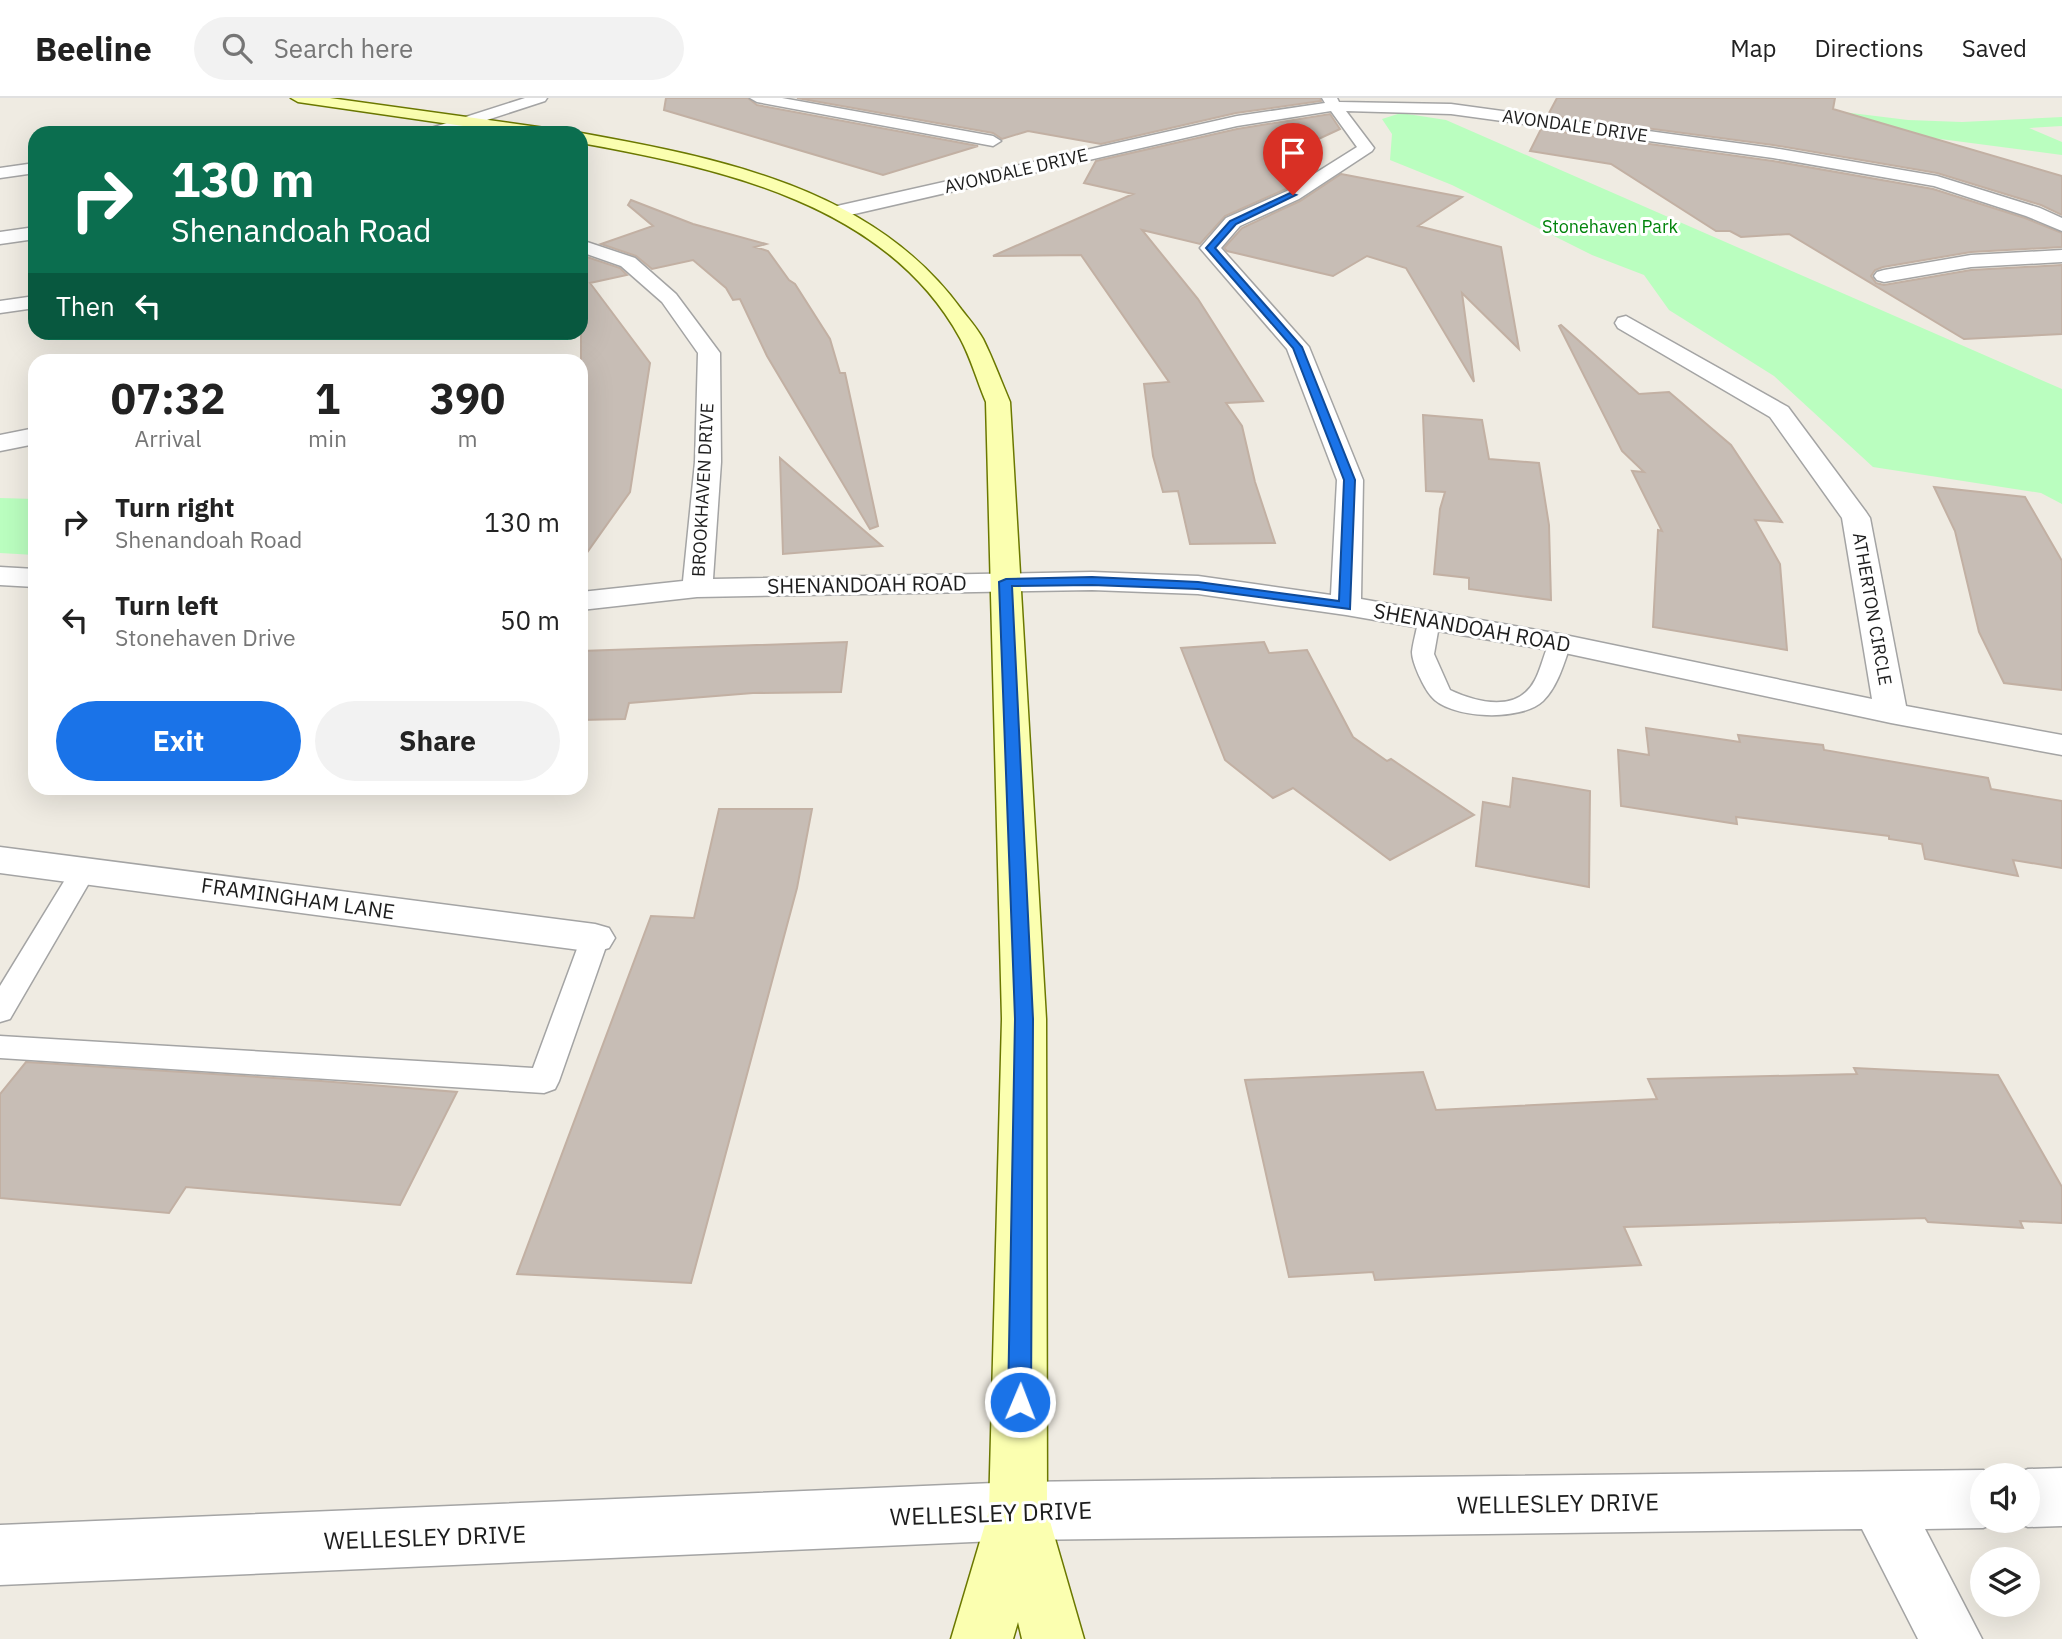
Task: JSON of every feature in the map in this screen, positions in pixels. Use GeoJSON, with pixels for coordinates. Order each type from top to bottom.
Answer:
{"type":"FeatureCollection","features":[{"type":"Feature","properties":{"kind":"main road"},"geometry":{"type":"LineString","coordinates":[[298,98],[498,126]]}},
{"type":"Feature","properties":{"kind":"main road"},"geometry":{"type":"LineString","coordinates":[[588,139],[653,150],[721,166],[783,187],[837,212],[892,246],[934,284],[954,308],[987,366],[998,402],[1024,1019],[1018,1511],[982,1639]]}},
{"type":"Feature","properties":{"kind":"main road"},"geometry":{"type":"LineString","coordinates":[[1018,1511],[1053,1639]]}},
{"type":"Feature","properties":{"kind":"street"},"geometry":{"type":"LineString","coordinates":[[450,126],[540,98]]}},
{"type":"Feature","properties":{"kind":"street"},"geometry":{"type":"LineString","coordinates":[[757,98],[993,141]]}},
{"type":"Feature","properties":{"kind":"street"},"geometry":{"type":"LineString","coordinates":[[1332,102],[1366,148],[1293,195],[1233,222],[1210,248],[1298,347],[1350,480],[1346,606]]}},
{"type":"Feature","properties":{"kind":"street","name":"AVONDALE DRIVE"},"geometry":{"type":"LineString","coordinates":[[837,212],[1332,102],[1451,108],[1773,153],[1937,181],[2033,212],[2062,225]]}},
{"type":"Feature","properties":{"kind":"street"},"geometry":{"type":"LineString","coordinates":[[0,173],[28,169]]}},
{"type":"Feature","properties":{"kind":"street"},"geometry":{"type":"LineString","coordinates":[[0,238],[28,234]]}},
{"type":"Feature","properties":{"kind":"street","name":"BROOKHAVEN DRIVE"},"geometry":{"type":"LineString","coordinates":[[588,248],[628,262],[669,298],[709,353],[708,462],[697,588]]}},
{"type":"Feature","properties":{"kind":"street"},"geometry":{"type":"LineString","coordinates":[[1884,276],[1971,261],[2062,256]]}},
{"type":"Feature","properties":{"kind":"street"},"geometry":{"type":"LineString","coordinates":[[0,307],[28,303]]}},
{"type":"Feature","properties":{"kind":"street","name":"ATHERTON CIRCLE"},"geometry":{"type":"LineString","coordinates":[[1626,323],[1779,412],[1856,518],[1891,713]]}},
{"type":"Feature","properties":{"kind":"street"},"geometry":{"type":"LineString","coordinates":[[0,443],[28,437]]}},
{"type":"Feature","properties":{"kind":"street"},"geometry":{"type":"LineString","coordinates":[[0,576],[28,578]]}},
{"type":"Feature","properties":{"kind":"street","name":"SHENANDOAH ROAD"},"geometry":{"type":"LineString","coordinates":[[588,600],[697,588],[1092,581],[1198,585],[1346,606],[1560,643],[1891,713],[2062,745]]}},
{"type":"Feature","properties":{"kind":"street","name":"FRAMINGHAM LANE"},"geometry":{"type":"LineString","coordinates":[[0,859],[595,938]]}},
{"type":"Feature","properties":{"kind":"street"},"geometry":{"type":"LineString","coordinates":[[2040,1498],[2062,1497]]}},
{"type":"Feature","properties":{"kind":"street","name":"WELLESLEY DRIVE"},"geometry":{"type":"LineString","coordinates":[[0,1555],[1018,1511],[1970,1499]]}},
{"type":"Feature","properties":{"kind":"street"},"geometry":{"type":"LineString","coordinates":[[1878,1501],[1951,1639]]}},
{"type":"Feature","properties":{"kind":"lane"},"geometry":{"type":"LineString","coordinates":[[1429,620],[1423,654],[1433,681],[1441,694],[1470,705],[1500,709],[1522,706],[1534,698],[1544,684],[1560,643]]}},
{"type":"Feature","properties":{"kind":"lane"},"geometry":{"type":"LineString","coordinates":[[0,1011],[83,871]]}},
{"type":"Feature","properties":{"kind":"lane"},"geometry":{"type":"LineString","coordinates":[[0,1047],[544,1081],[595,938]]}},
{"type":"Feature","properties":{"kind":"green space"},"geometry":{"type":"Polygon","coordinates":[[[1627,98],[1730,98],[1908,120],[1962,122],[2062,117],[2062,126],[2029,128],[2062,142],[2062,155],[1627,98]]]}},
{"type":"Feature","properties":{"kind":"green space","name":"Stonehaven Park"},"geometry":{"type":"Polygon","coordinates":[[[1401,113],[1446,120],[2062,389],[2062,504],[2041,493],[1873,467],[1774,376],[1669,310],[1644,275],[1592,255],[1452,185],[1390,160],[1392,134],[1382,119],[1401,113]]]}},
{"type":"Feature","properties":{"kind":"green space"},"geometry":{"type":"Polygon","coordinates":[[[0,498],[28,499],[28,555],[0,553],[0,498]]]}},
{"type":"Feature","properties":{"kind":"building"},"geometry":{"type":"Polygon","coordinates":[[[666,98],[748,98],[757,105],[978,146],[883,175],[664,110],[666,98]]]}},
{"type":"Feature","properties":{"kind":"building"},"geometry":{"type":"Polygon","coordinates":[[[797,98],[1320,98],[1321,101],[1236,113],[1101,144],[1028,131],[1002,139],[993,133],[797,98]]]}},
{"type":"Feature","properties":{"kind":"building"},"geometry":{"type":"Polygon","coordinates":[[[1557,98],[1835,98],[1833,109],[2062,176],[2062,215],[2041,205],[1937,173],[1773,145],[1548,115],[1557,98]]]}},
{"type":"Feature","properties":{"kind":"building"},"geometry":{"type":"Polygon","coordinates":[[[1330,114],[1340,129],[1271,161],[1316,169],[1286,189],[1225,216],[1200,244],[1142,230],[1198,299],[1263,401],[1226,403],[1242,426],[1255,482],[1275,543],[1190,544],[1178,491],[1163,492],[1153,456],[1144,384],[1169,382],[1081,255],[993,256],[1133,194],[1084,183],[1096,161],[1237,129],[1330,114]]]}},
{"type":"Feature","properties":{"kind":"building"},"geometry":{"type":"Polygon","coordinates":[[[1541,129],[1773,161],[1933,189],[2025,218],[2062,233],[2062,247],[1971,252],[1883,267],[1875,270],[1871,276],[1876,283],[1884,285],[1971,270],[2062,265],[2062,334],[1964,339],[1789,234],[1741,237],[1730,231],[1716,231],[1611,164],[1530,151],[1541,129]]]}},
{"type":"Feature","properties":{"kind":"building"},"geometry":{"type":"Polygon","coordinates":[[[1341,174],[1462,197],[1418,226],[1501,247],[1519,349],[1462,293],[1474,382],[1406,268],[1367,256],[1333,276],[1227,251],[1224,248],[1242,228],[1300,201],[1341,174]]]}},
{"type":"Feature","properties":{"kind":"building"},"geometry":{"type":"Polygon","coordinates":[[[631,200],[693,224],[766,244],[755,247],[768,251],[789,280],[795,284],[830,339],[840,373],[845,373],[878,526],[870,529],[767,356],[740,299],[733,300],[726,288],[693,260],[652,269],[636,256],[601,244],[653,226],[628,205],[631,200]]]}},
{"type":"Feature","properties":{"kind":"building"},"geometry":{"type":"Polygon","coordinates":[[[588,257],[620,268],[627,275],[590,283],[650,363],[630,492],[588,551],[588,354],[581,354],[581,340],[588,340],[588,257]]]}},
{"type":"Feature","properties":{"kind":"building"},"geometry":{"type":"Polygon","coordinates":[[[1559,326],[1639,394],[1669,392],[1731,445],[1782,522],[1755,520],[1780,564],[1787,650],[1653,627],[1658,530],[1662,531],[1632,471],[1644,472],[1622,451],[1559,326]]]}},
{"type":"Feature","properties":{"kind":"building"},"geometry":{"type":"Polygon","coordinates":[[[1423,415],[1482,420],[1489,459],[1539,463],[1549,525],[1551,600],[1469,589],[1469,578],[1434,574],[1440,509],[1445,492],[1426,491],[1423,415]]]}},
{"type":"Feature","properties":{"kind":"building"},"geometry":{"type":"Polygon","coordinates":[[[780,458],[882,546],[783,554],[780,458]]]}},
{"type":"Feature","properties":{"kind":"building"},"geometry":{"type":"Polygon","coordinates":[[[1934,487],[2025,497],[2062,561],[2062,690],[2004,683],[1979,632],[1955,531],[1934,487]]]}},
{"type":"Feature","properties":{"kind":"building"},"geometry":{"type":"Polygon","coordinates":[[[847,642],[841,692],[753,693],[629,703],[625,719],[588,720],[588,651],[847,642]]]}},
{"type":"Feature","properties":{"kind":"building"},"geometry":{"type":"Polygon","coordinates":[[[1264,642],[1269,653],[1307,650],[1353,737],[1474,815],[1390,860],[1293,788],[1273,798],[1225,760],[1181,648],[1264,642]]]}},
{"type":"Feature","properties":{"kind":"building"},"geometry":{"type":"Polygon","coordinates":[[[1646,728],[1740,742],[1738,735],[1823,745],[1824,750],[1988,778],[1991,789],[2062,801],[2062,868],[2013,860],[2018,876],[1925,859],[1922,844],[1889,839],[1889,836],[1736,817],[1737,824],[1621,806],[1618,750],[1649,755],[1646,728]]]}},
{"type":"Feature","properties":{"kind":"building"},"geometry":{"type":"Polygon","coordinates":[[[1513,778],[1590,791],[1589,887],[1476,866],[1483,802],[1510,807],[1513,778]]]}},
{"type":"Feature","properties":{"kind":"building"},"geometry":{"type":"Polygon","coordinates":[[[719,809],[812,809],[797,888],[691,1283],[517,1274],[651,916],[694,918],[719,809]]]}},
{"type":"Feature","properties":{"kind":"building"},"geometry":{"type":"Polygon","coordinates":[[[26,1062],[457,1092],[400,1205],[186,1187],[169,1213],[0,1198],[0,1094],[26,1062]]]}},
{"type":"Feature","properties":{"kind":"building"},"geometry":{"type":"Polygon","coordinates":[[[1854,1068],[1998,1075],[2062,1187],[2062,1223],[2020,1221],[2023,1228],[1928,1222],[1925,1218],[1624,1227],[1641,1265],[1375,1280],[1373,1272],[1289,1277],[1245,1080],[1423,1072],[1436,1110],[1657,1099],[1648,1079],[1857,1074],[1854,1068]]]}},
{"type":"Feature","properties":{"kind":"route"},"geometry":{"type":"LineString","coordinates":[[1020,1402],[1024,1019],[1006,582],[1092,581],[1198,585],[1346,606],[1350,480],[1298,347],[1210,248],[1233,222],[1293,195]]}}]}
